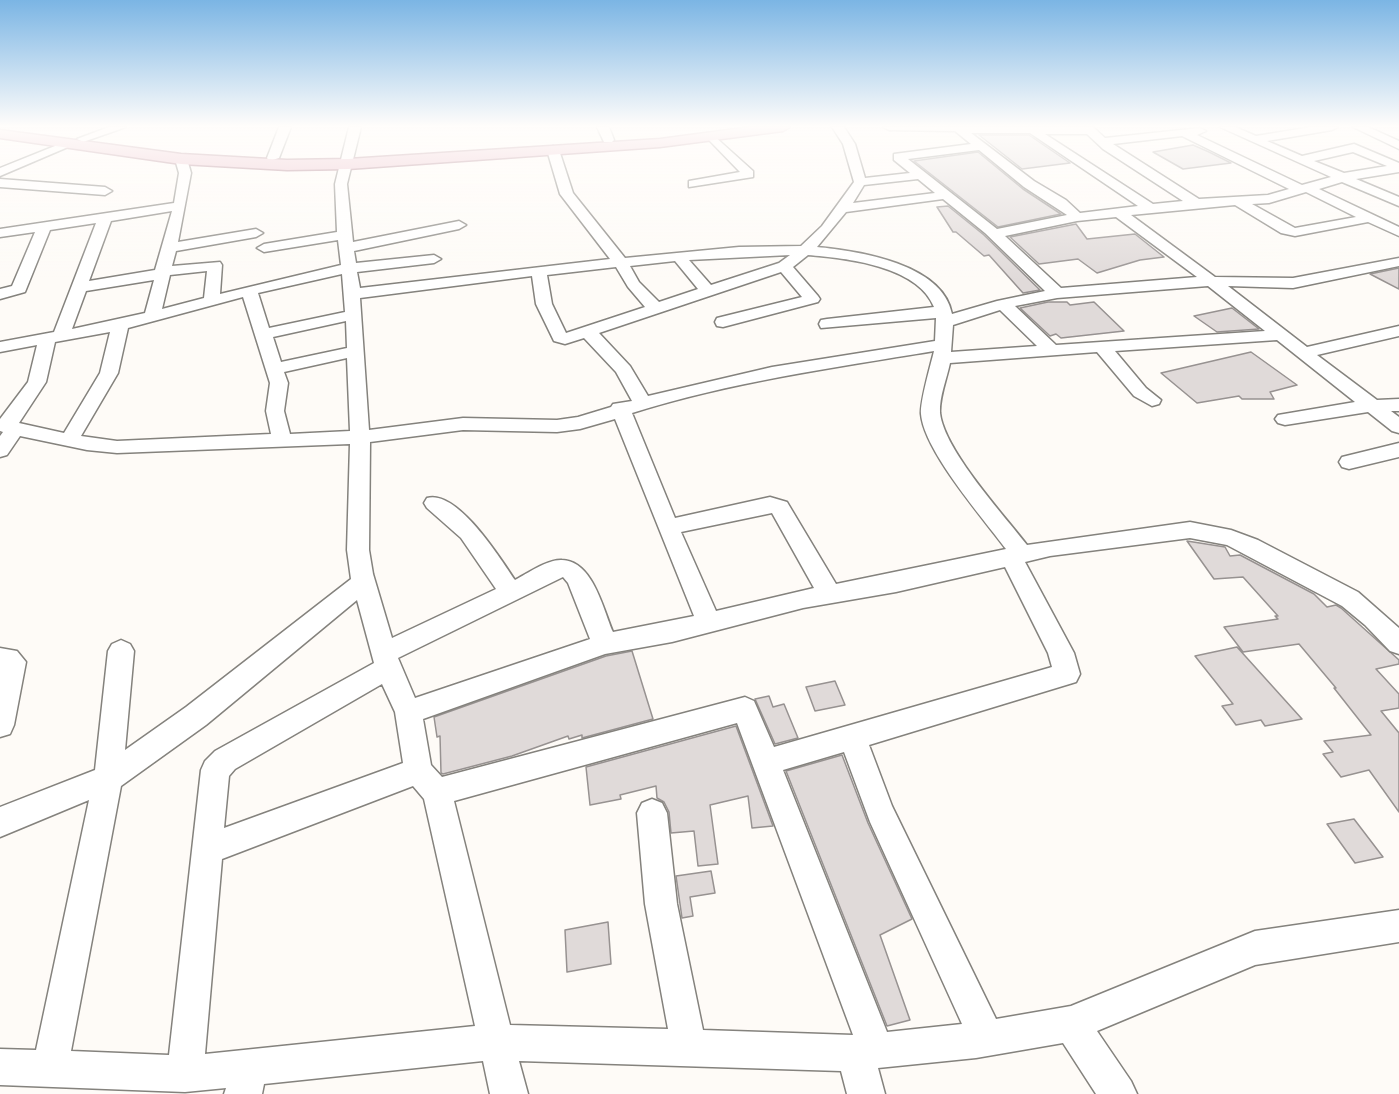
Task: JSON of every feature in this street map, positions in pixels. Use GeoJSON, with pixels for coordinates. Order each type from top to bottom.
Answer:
{"type":"FeatureCollection","features":[{"type":"Feature","properties":{"kind":"street"},"geometry":{"type":"LineString","coordinates":[[152,317],[180,206],[184,178]]}},
{"type":"Feature","properties":{"kind":"street"},"geometry":{"type":"LineString","coordinates":[[343,178],[341,184],[352,305],[360,437],[358,550],[363,582],[386,661],[408,712],[509,1094]]}},
{"type":"Feature","properties":{"kind":"street"},"geometry":{"type":"LineString","coordinates":[[562,178],[567,194],[621,262],[633,284],[656,308]]}},
{"type":"Feature","properties":{"kind":"street"},"geometry":{"type":"LineString","coordinates":[[694,184],[727,178]]}},
{"type":"Feature","properties":{"kind":"street"},"geometry":{"type":"LineString","coordinates":[[538,271],[544,304],[562,339],[588,332],[784,266],[808,251],[843,208],[860,182],[859,178]]}},
{"type":"Feature","properties":{"kind":"street"},"geometry":{"type":"LineString","coordinates":[[860,182],[895,178]]}},
{"type":"Feature","properties":{"kind":"street"},"geometry":{"type":"LineString","coordinates":[[926,178],[994,234],[1057,293]]}},
{"type":"Feature","properties":{"kind":"street"},"geometry":{"type":"LineString","coordinates":[[1022,178],[1061,203],[1077,217]]}},
{"type":"Feature","properties":{"kind":"street"},"geometry":{"type":"LineString","coordinates":[[1105,178],[1150,208]]}},
{"type":"Feature","properties":{"kind":"street"},"geometry":{"type":"LineString","coordinates":[[1158,178],[1196,203]]}},
{"type":"Feature","properties":{"kind":"street"},"geometry":{"type":"LineString","coordinates":[[1281,178],[1399,232]]}},
{"type":"Feature","properties":{"kind":"street"},"geometry":{"type":"LineString","coordinates":[[994,234],[1034,223],[1077,217],[1196,203],[1269,199],[1340,178]]}},
{"type":"Feature","properties":{"kind":"street"},"geometry":{"type":"LineString","coordinates":[[1346,178],[1399,202]]}},
{"type":"Feature","properties":{"kind":"street"},"geometry":{"type":"LineString","coordinates":[[0,183],[105,191]]}},
{"type":"Feature","properties":{"kind":"street"},"geometry":{"type":"LineString","coordinates":[[1383,195],[1399,191]]}},
{"type":"Feature","properties":{"kind":"street"},"geometry":{"type":"LineString","coordinates":[[843,208],[947,195]]}},
{"type":"Feature","properties":{"kind":"street"},"geometry":{"type":"LineString","coordinates":[[1236,200],[1286,230],[1295,232],[1370,218]]}},
{"type":"Feature","properties":{"kind":"street"},"geometry":{"type":"LineString","coordinates":[[0,233],[180,206]]}},
{"type":"Feature","properties":{"kind":"street"},"geometry":{"type":"LineString","coordinates":[[1118,212],[1399,427]]}},
{"type":"Feature","properties":{"kind":"street"},"geometry":{"type":"LineString","coordinates":[[0,450],[7,427],[37,382],[54,338],[80,286],[105,217]]}},
{"type":"Feature","properties":{"kind":"street"},"geometry":{"type":"LineString","coordinates":[[0,347],[152,317],[249,291],[346,250],[459,225]]}},
{"type":"Feature","properties":{"kind":"street"},"geometry":{"type":"LineString","coordinates":[[0,294],[19,289],[44,227]]}},
{"type":"Feature","properties":{"kind":"street"},"geometry":{"type":"LineString","coordinates":[[168,248],[256,233]]}},
{"type":"Feature","properties":{"kind":"street"},"geometry":{"type":"LineString","coordinates":[[264,248],[346,250],[434,258]]}},
{"type":"Feature","properties":{"kind":"street"},"geometry":{"type":"LineString","coordinates":[[264,334],[352,305],[538,271],[733,252],[808,251],[879,262],[932,289],[941,301],[944,317],[931,413],[935,430],[1016,556],[1061,653],[1067,674],[764,763]]}},
{"type":"Feature","properties":{"kind":"street"},"geometry":{"type":"LineString","coordinates":[[679,257],[708,291]]}},
{"type":"Feature","properties":{"kind":"street"},"geometry":{"type":"LineString","coordinates":[[827,324],[944,317],[1057,293],[1209,281],[1293,283],[1399,262]]}},
{"type":"Feature","properties":{"kind":"street"},"geometry":{"type":"LineString","coordinates":[[1383,264],[1399,274]]}},
{"type":"Feature","properties":{"kind":"street"},"geometry":{"type":"LineString","coordinates":[[80,286],[215,265],[212,301]]}},
{"type":"Feature","properties":{"kind":"street"},"geometry":{"type":"LineString","coordinates":[[723,322],[812,299],[784,266]]}},
{"type":"Feature","properties":{"kind":"street"},"geometry":{"type":"LineString","coordinates":[[249,291],[279,383],[275,411],[282,441]]}},
{"type":"Feature","properties":{"kind":"street"},"geometry":{"type":"LineString","coordinates":[[1003,304],[1050,350]]}},
{"type":"Feature","properties":{"kind":"street"},"geometry":{"type":"LineString","coordinates":[[69,440],[110,373],[120,325]]}},
{"type":"Feature","properties":{"kind":"street"},"geometry":{"type":"LineString","coordinates":[[1301,353],[1399,331]]}},
{"type":"Feature","properties":{"kind":"street"},"geometry":{"type":"LineString","coordinates":[[588,332],[624,370],[642,403]]}},
{"type":"Feature","properties":{"kind":"street"},"geometry":{"type":"LineString","coordinates":[[7,427],[117,447],[360,437],[463,424],[557,426],[580,423],[620,408],[801,367],[940,352],[1050,350],[1278,335]]}},
{"type":"Feature","properties":{"kind":"street"},"geometry":{"type":"LineString","coordinates":[[1102,347],[1140,392],[1152,400]]}},
{"type":"Feature","properties":{"kind":"street"},"geometry":{"type":"LineString","coordinates":[[275,369],[355,351]]}},
{"type":"Feature","properties":{"kind":"street"},"geometry":{"type":"LineString","coordinates":[[1285,419],[1371,406],[1399,405]]}},
{"type":"Feature","properties":{"kind":"street"},"geometry":{"type":"LineString","coordinates":[[620,408],[709,622]]}},
{"type":"Feature","properties":{"kind":"street"},"geometry":{"type":"LineString","coordinates":[[1349,462],[1399,450]]}},
{"type":"Feature","properties":{"kind":"street"},"geometry":{"type":"LineString","coordinates":[[435,503],[469,532],[511,592]]}},
{"type":"Feature","properties":{"kind":"street"},"geometry":{"type":"LineString","coordinates":[[668,527],[770,505],[779,507],[830,595]]}},
{"type":"Feature","properties":{"kind":"street"},"geometry":{"type":"LineString","coordinates":[[408,712],[605,644],[1050,548],[1190,530],[1231,538],[1350,599],[1374,618],[1399,644]]}},
{"type":"Feature","properties":{"kind":"street"},"geometry":{"type":"LineString","coordinates":[[185,1074],[215,770],[225,760],[386,661],[511,592],[561,568],[570,570],[578,578],[605,644]]}},
{"type":"Feature","properties":{"kind":"street"},"geometry":{"type":"LineString","coordinates":[[0,822],[108,778],[196,716],[363,582]]}},
{"type":"Feature","properties":{"kind":"street"},"geometry":{"type":"LineString","coordinates":[[50,1069],[108,778],[121,651]]}},
{"type":"Feature","properties":{"kind":"street"},"geometry":{"type":"LineString","coordinates":[[0,659],[13,662],[0,725]]}},
{"type":"Feature","properties":{"kind":"street"},"geometry":{"type":"LineString","coordinates":[[206,850],[427,782],[745,709],[866,1052],[866,1094]]}},
{"type":"Feature","properties":{"kind":"street"},"geometry":{"type":"LineString","coordinates":[[852,737],[880,812],[987,1038]]}},
{"type":"Feature","properties":{"kind":"street"},"geometry":{"type":"LineString","coordinates":[[652,813],[662,904],[689,1048]]}},
{"type":"Feature","properties":{"kind":"street"},"geometry":{"type":"LineString","coordinates":[[0,1067],[185,1074],[246,1081],[496,1042],[866,1052],[987,1038],[1071,1024],[1255,948],[1399,926]]}},
{"type":"Feature","properties":{"kind":"street"},"geometry":{"type":"LineString","coordinates":[[1071,1024],[1118,1094]]}},
{"type":"Feature","properties":{"kind":"building"},"geometry":{"type":"Polygon","coordinates":[[[936,178],[1010,178],[1061,214],[998,227],[936,178]]]}},
{"type":"Feature","properties":{"kind":"building"},"geometry":{"type":"Polygon","coordinates":[[[948,206],[984,235],[1040,290],[1023,293],[989,255],[984,256],[956,232],[953,232],[937,207],[948,206]]]}},
{"type":"Feature","properties":{"kind":"building"},"geometry":{"type":"Polygon","coordinates":[[[1076,224],[1087,239],[1135,234],[1164,257],[1140,260],[1097,273],[1078,259],[1039,264],[1010,237],[1076,224]]]}},
{"type":"Feature","properties":{"kind":"building"},"geometry":{"type":"Polygon","coordinates":[[[1399,268],[1399,289],[1370,274],[1399,268]]]}},
{"type":"Feature","properties":{"kind":"building"},"geometry":{"type":"Polygon","coordinates":[[[1048,302],[1067,302],[1070,305],[1094,302],[1124,331],[1061,338],[1056,334],[1050,336],[1020,308],[1048,302]]]}},
{"type":"Feature","properties":{"kind":"building"},"geometry":{"type":"Polygon","coordinates":[[[1232,308],[1259,329],[1217,332],[1194,316],[1232,308]]]}},
{"type":"Feature","properties":{"kind":"building"},"geometry":{"type":"Polygon","coordinates":[[[1251,352],[1297,385],[1270,392],[1274,399],[1242,399],[1239,396],[1197,403],[1161,373],[1251,352]]]}},
{"type":"Feature","properties":{"kind":"building"},"geometry":{"type":"Polygon","coordinates":[[[1187,541],[1225,547],[1230,556],[1240,555],[1314,594],[1327,607],[1336,605],[1399,660],[1399,664],[1376,669],[1399,694],[1399,708],[1381,711],[1399,733],[1399,812],[1369,770],[1341,777],[1323,754],[1333,752],[1324,741],[1371,735],[1334,688],[1336,688],[1299,644],[1243,652],[1224,627],[1278,619],[1275,616],[1278,616],[1243,577],[1214,579],[1187,541]]]}},
{"type":"Feature","properties":{"kind":"building"},"geometry":{"type":"Polygon","coordinates":[[[1237,647],[1302,719],[1265,726],[1261,720],[1236,725],[1222,706],[1233,704],[1195,656],[1237,647]]]}},
{"type":"Feature","properties":{"kind":"building"},"geometry":{"type":"Polygon","coordinates":[[[632,651],[653,719],[582,738],[582,735],[569,739],[568,736],[512,756],[441,773],[440,736],[437,737],[434,717],[606,656],[632,651]]]}},
{"type":"Feature","properties":{"kind":"building"},"geometry":{"type":"Polygon","coordinates":[[[835,681],[845,705],[815,711],[806,687],[835,681]]]}},
{"type":"Feature","properties":{"kind":"building"},"geometry":{"type":"Polygon","coordinates":[[[769,696],[773,707],[784,704],[798,738],[775,744],[755,699],[769,696]]]}},
{"type":"Feature","properties":{"kind":"building"},"geometry":{"type":"Polygon","coordinates":[[[736,726],[773,826],[752,828],[748,796],[710,805],[718,864],[698,866],[694,831],[671,833],[669,812],[664,802],[657,798],[656,786],[620,795],[621,799],[590,805],[586,767],[736,726]]]}},
{"type":"Feature","properties":{"kind":"building"},"geometry":{"type":"Polygon","coordinates":[[[842,755],[868,823],[912,919],[880,935],[910,1020],[887,1026],[786,771],[842,755]]]}},
{"type":"Feature","properties":{"kind":"building"},"geometry":{"type":"Polygon","coordinates":[[[1354,819],[1383,857],[1355,863],[1327,824],[1354,819]]]}},
{"type":"Feature","properties":{"kind":"building"},"geometry":{"type":"Polygon","coordinates":[[[711,871],[715,893],[690,897],[693,916],[682,918],[676,876],[711,871]]]}},
{"type":"Feature","properties":{"kind":"building"},"geometry":{"type":"Polygon","coordinates":[[[608,922],[611,964],[567,972],[565,930],[608,922]]]}}]}
